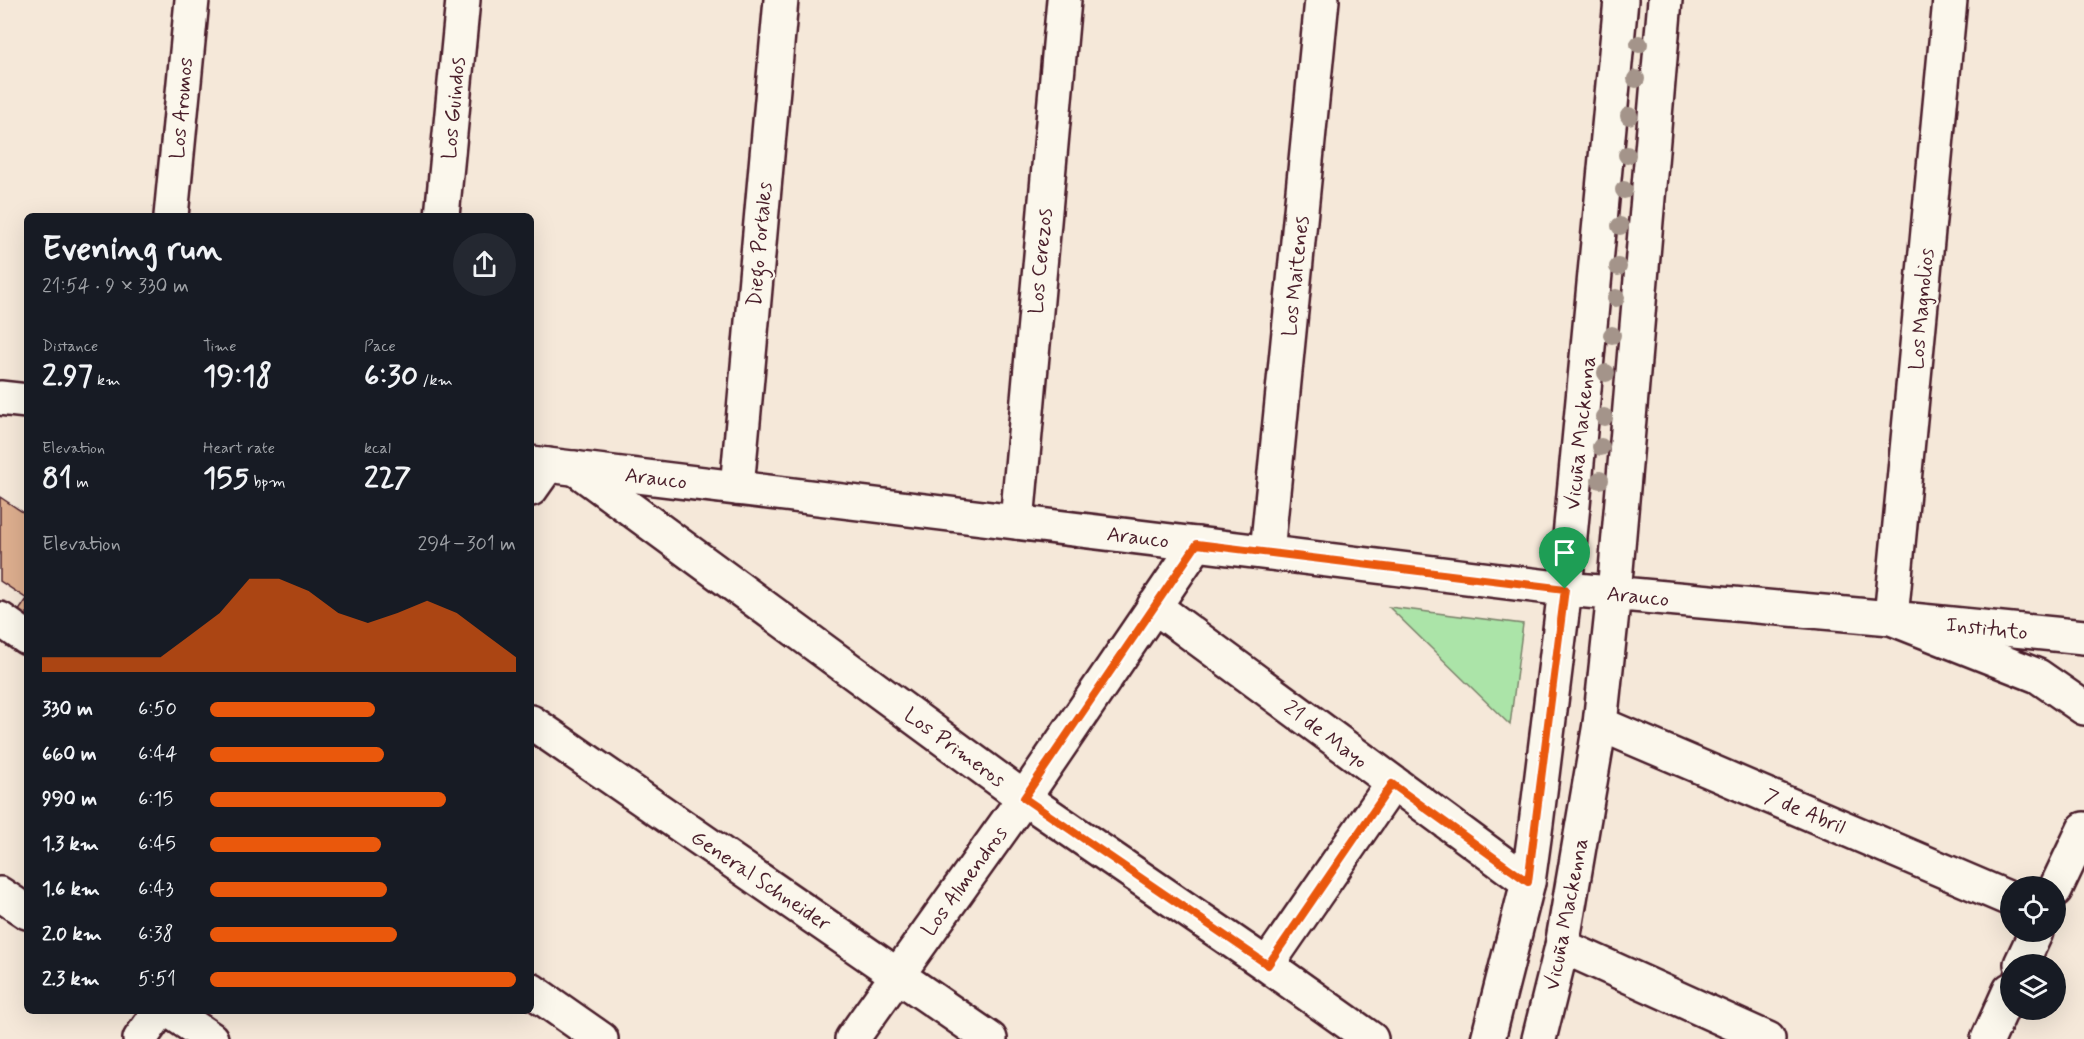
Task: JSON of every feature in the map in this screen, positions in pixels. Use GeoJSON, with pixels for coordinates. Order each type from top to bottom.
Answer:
{"type":"FeatureCollection","features":[{"type":"Feature","properties":{"kind":"street","name":"Los Aromos"},"geometry":{"type":"LineString","coordinates":[[171,213],[192,0]]}},
{"type":"Feature","properties":{"kind":"street","name":"Los Guindos"},"geometry":{"type":"LineString","coordinates":[[442,213],[463,0]]}},
{"type":"Feature","properties":{"kind":"street","name":"Diego Portales"},"geometry":{"type":"LineString","coordinates":[[737,488],[781,0]]}},
{"type":"Feature","properties":{"kind":"street","name":"Los Cerezos"},"geometry":{"type":"LineString","coordinates":[[1017,522],[1064,0]]}},
{"type":"Feature","properties":{"kind":"street","name":"Los Maitenes"},"geometry":{"type":"LineString","coordinates":[[1268,552],[1322,0]]}},
{"type":"Feature","properties":{"kind":"street","name":"Vicuña Mackenna"},"geometry":{"type":"LineString","coordinates":[[1488,1039],[1528,882],[1565,589],[1621,0]]}},
{"type":"Feature","properties":{"kind":"street","name":"Vicuña Mackenna"},"geometry":{"type":"LineString","coordinates":[[1539,1039],[1562,946],[1600,724],[1614,593],[1665,0]]}},
{"type":"Feature","properties":{"kind":"street","name":"Los Magnolios"},"geometry":{"type":"LineString","coordinates":[[1891,618],[1950,0]]}},
{"type":"Feature","properties":{"kind":"street"},"geometry":{"type":"LineString","coordinates":[[0,398],[24,401]]}},
{"type":"Feature","properties":{"kind":"street","name":"Arauco"},"geometry":{"type":"LineString","coordinates":[[546,471],[737,488],[1565,589],[1891,618],[2038,676],[2084,708]]}},
{"type":"Feature","properties":{"kind":"street","name":"Los Primeros"},"geometry":{"type":"LineString","coordinates":[[546,471],[1268,965],[1371,1039]]}},
{"type":"Feature","properties":{"kind":"street","name":"Los Almendros"},"geometry":{"type":"LineString","coordinates":[[852,1039],[1024,798],[1197,544]]}},
{"type":"Feature","properties":{"kind":"street","name":"21 de Mayo"},"geometry":{"type":"LineString","coordinates":[[1154,606],[1392,784],[1528,882]]}},
{"type":"Feature","properties":{"kind":"street","name":"Instituto"},"geometry":{"type":"LineString","coordinates":[[1891,618],[2084,637]]}},
{"type":"Feature","properties":{"kind":"street"},"geometry":{"type":"LineString","coordinates":[[0,619],[24,636]]}},
{"type":"Feature","properties":{"kind":"street","name":"General Schneider"},"geometry":{"type":"LineString","coordinates":[[534,724],[990,1039]]}},
{"type":"Feature","properties":{"kind":"street","name":"7 de Abril"},"geometry":{"type":"LineString","coordinates":[[1600,724],[2000,895]]}},
{"type":"Feature","properties":{"kind":"street"},"geometry":{"type":"LineString","coordinates":[[1268,965],[1392,784]]}},
{"type":"Feature","properties":{"kind":"street"},"geometry":{"type":"LineString","coordinates":[[2062,876],[2084,829]]}},
{"type":"Feature","properties":{"kind":"street"},"geometry":{"type":"LineString","coordinates":[[0,894],[24,910]]}},
{"type":"Feature","properties":{"kind":"street"},"geometry":{"type":"LineString","coordinates":[[1562,946],[1768,1039]]}},
{"type":"Feature","properties":{"kind":"street"},"geometry":{"type":"LineString","coordinates":[[534,992],[601,1039]]}},
{"type":"Feature","properties":{"kind":"street"},"geometry":{"type":"LineString","coordinates":[[1988,1039],[2000,1012]]}},
{"type":"Feature","properties":{"kind":"street"},"geometry":{"type":"LineString","coordinates":[[140,1039],[158,1014]]}},
{"type":"Feature","properties":{"kind":"street"},"geometry":{"type":"LineString","coordinates":[[174,1014],[211,1039]]}},
{"type":"Feature","properties":{"kind":"green space"},"geometry":{"type":"Polygon","coordinates":[[[1389,607],[1523,624],[1510,725],[1389,607]]]}},
{"type":"Feature","properties":{"kind":"building"},"geometry":{"type":"Polygon","coordinates":[[[0,497],[24,513],[24,597],[0,581],[0,497]]]}},
{"type":"Feature","properties":{"kind":"building"},"geometry":{"type":"Polygon","coordinates":[[[24,603],[24,621],[16,615],[24,603]]]}},
{"type":"Feature","properties":{"kind":"route"},"geometry":{"type":"LineString","coordinates":[[1197,544],[1565,589],[1528,882],[1392,784],[1268,965],[1024,798],[1197,544]]}}]}
